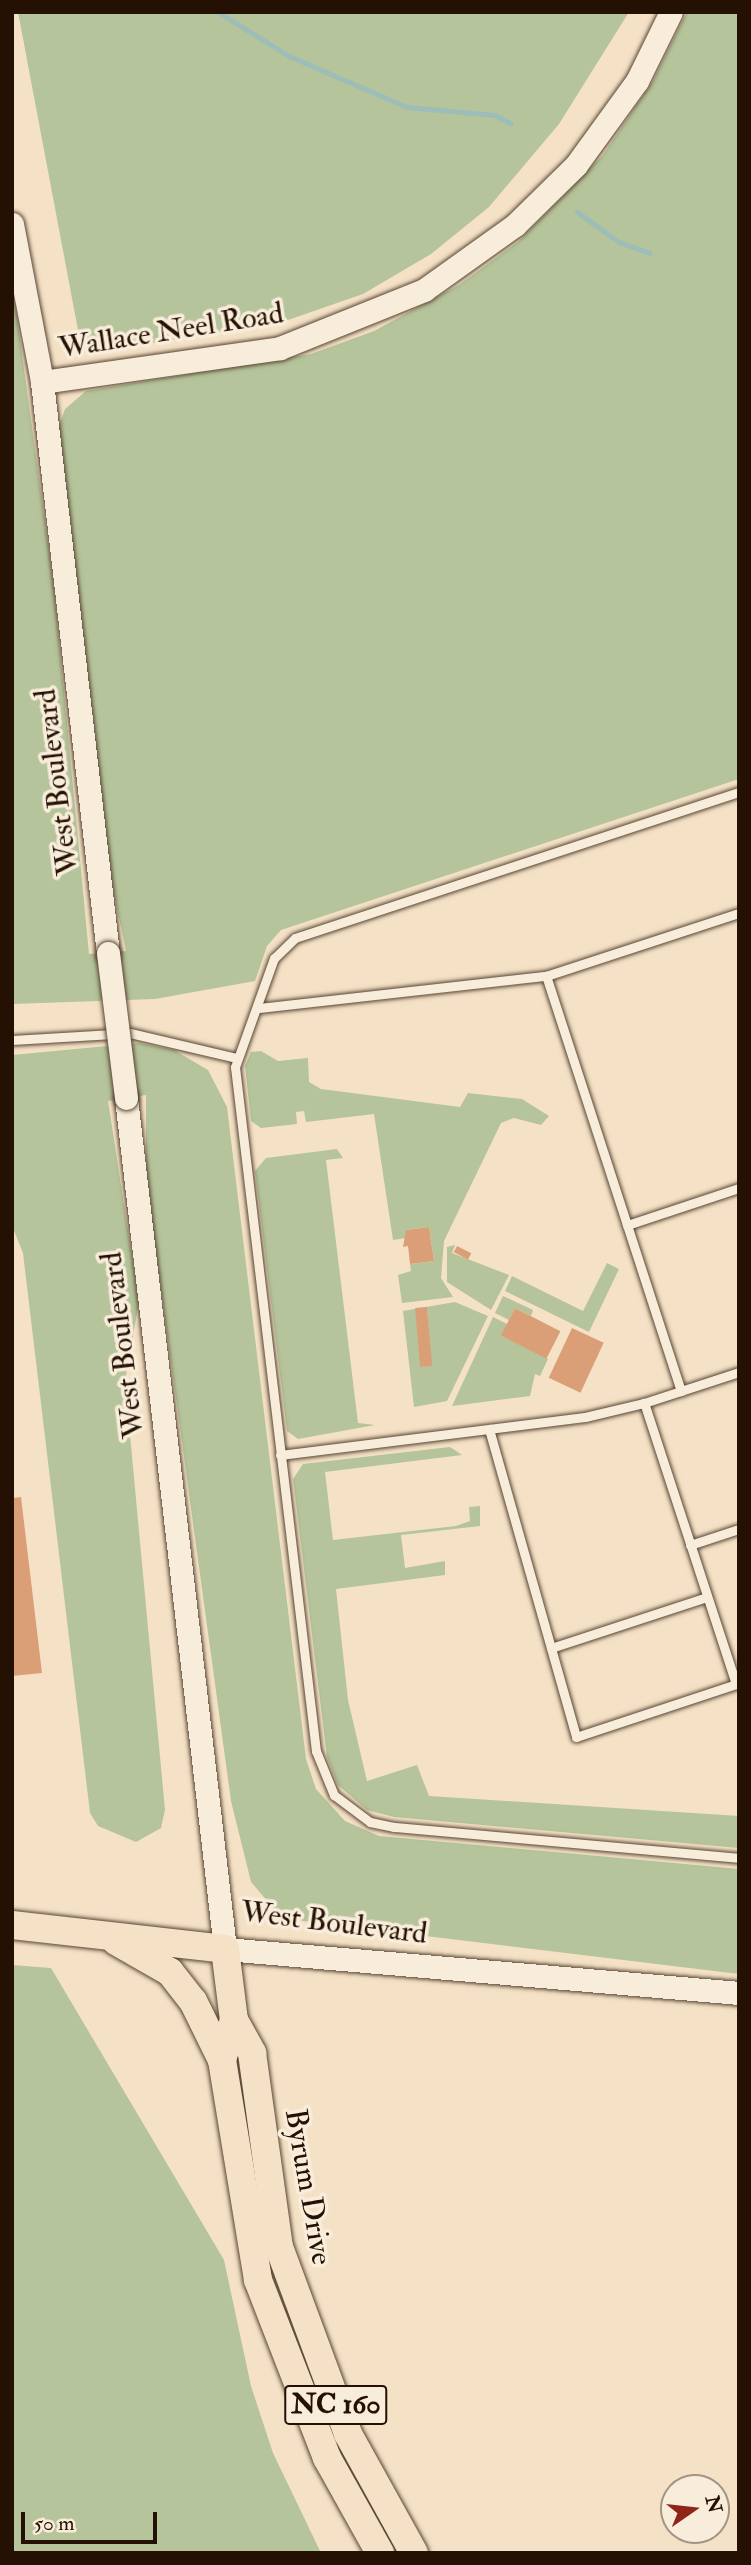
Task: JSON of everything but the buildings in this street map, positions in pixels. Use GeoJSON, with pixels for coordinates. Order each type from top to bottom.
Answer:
{"type":"FeatureCollection","features":[{"type":"Feature","properties":{"kind":"main road"},"geometry":{"type":"LineString","coordinates":[[12,1925],[225,1949]]}},
{"type":"Feature","properties":{"kind":"main road"},"geometry":{"type":"LineString","coordinates":[[108,1936],[170,1972],[198,2009],[222,2060]]}},
{"type":"Feature","properties":{"kind":"main road","name":"Byrum Drive"},"geometry":{"type":"LineString","coordinates":[[225,1949],[234,2020],[252,2053],[279,2247],[315,2357],[363,2464],[414,2553]]}},
{"type":"Feature","properties":{"kind":"main road","name":"Byrum Drive"},"geometry":{"type":"LineString","coordinates":[[234,2020],[222,2060],[258,2280],[327,2458],[380,2553]]}},
{"type":"Feature","properties":{"kind":"street","name":"Wallace Neel Road"},"geometry":{"type":"LineString","coordinates":[[42,382],[280,348],[424,290],[515,225],[576,165],[637,81],[671,12]]}},
{"type":"Feature","properties":{"kind":"street","name":"West Boulevard"},"geometry":{"type":"LineString","coordinates":[[12,224],[42,382],[225,1949],[739,1993]]}},
{"type":"Feature","properties":{"kind":"lane"},"geometry":{"type":"LineString","coordinates":[[739,792],[295,938],[274,958],[259,1008],[237,1058],[280,1455],[316,1751],[322,1775],[350,1811],[394,1827],[739,1858]]}},
{"type":"Feature","properties":{"kind":"lane"},"geometry":{"type":"LineString","coordinates":[[259,1008],[546,976],[739,913]]}},
{"type":"Feature","properties":{"kind":"lane"},"geometry":{"type":"LineString","coordinates":[[546,976],[681,1391]]}},
{"type":"Feature","properties":{"kind":"lane"},"geometry":{"type":"LineString","coordinates":[[12,1040],[130,1033],[237,1058]]}},
{"type":"Feature","properties":{"kind":"lane"},"geometry":{"type":"LineString","coordinates":[[627,1225],[739,1188]]}},
{"type":"Feature","properties":{"kind":"lane"},"geometry":{"type":"LineString","coordinates":[[280,1455],[489,1429],[644,1403],[739,1372]]}},
{"type":"Feature","properties":{"kind":"lane"},"geometry":{"type":"LineString","coordinates":[[489,1429],[576,1737],[737,1684],[644,1403]]}},
{"type":"Feature","properties":{"kind":"lane"},"geometry":{"type":"LineString","coordinates":[[690,1545],[739,1529]]}},
{"type":"Feature","properties":{"kind":"lane"},"geometry":{"type":"LineString","coordinates":[[551,1648],[707,1597]]}},
{"type":"Feature","properties":{"kind":"green space"},"geometry":{"type":"Polygon","coordinates":[[[18,12],[629,12],[559,124],[489,207],[431,254],[363,294],[288,320],[111,350],[86,342],[78,330],[18,12]]]}},
{"type":"Feature","properties":{"kind":"green space"},"geometry":{"type":"Polygon","coordinates":[[[687,12],[739,12],[739,779],[281,930],[267,946],[255,981],[155,999],[12,1004],[12,281],[54,588],[89,954],[126,951],[111,880],[57,432],[65,409],[86,391],[311,354],[374,331],[459,285],[518,242],[603,155],[653,81],[687,12]]]}},
{"type":"Feature","properties":{"kind":"green space"},"geometry":{"type":"Polygon","coordinates":[[[139,1043],[174,1050],[208,1070],[227,1107],[306,1759],[316,1789],[345,1821],[379,1836],[739,1869],[739,1974],[303,1921],[275,1910],[251,1882],[231,1801],[146,1179],[146,1095],[108,1101],[139,1302],[125,1381],[165,1810],[161,1828],[136,1842],[98,1826],[90,1813],[23,1253],[13,1228],[12,1055],[139,1043]]]}},
{"type":"Feature","properties":{"kind":"green space"},"geometry":{"type":"Polygon","coordinates":[[[261,1051],[278,1061],[308,1058],[309,1082],[321,1089],[460,1107],[468,1093],[522,1099],[549,1116],[541,1125],[514,1118],[501,1123],[444,1241],[441,1278],[453,1297],[402,1303],[398,1275],[411,1271],[410,1264],[434,1261],[429,1227],[406,1230],[407,1238],[393,1240],[374,1114],[306,1122],[304,1111],[296,1112],[297,1124],[261,1128],[251,1121],[245,1066],[251,1052],[261,1051]]]}},
{"type":"Feature","properties":{"kind":"green space"},"geometry":{"type":"Polygon","coordinates":[[[337,1149],[343,1158],[326,1160],[358,1423],[375,1425],[298,1439],[287,1431],[255,1171],[266,1158],[337,1149]]]}},
{"type":"Feature","properties":{"kind":"green space"},"geometry":{"type":"Polygon","coordinates":[[[455,1245],[452,1253],[509,1275],[491,1310],[447,1282],[447,1247],[455,1245]]]}},
{"type":"Feature","properties":{"kind":"green space"},"geometry":{"type":"Polygon","coordinates":[[[607,1263],[619,1269],[589,1332],[505,1291],[512,1276],[583,1311],[607,1263]]]}},
{"type":"Feature","properties":{"kind":"green space"},"geometry":{"type":"Polygon","coordinates":[[[503,1296],[533,1310],[531,1316],[515,1308],[509,1320],[495,1313],[503,1296]]]}},
{"type":"Feature","properties":{"kind":"green space"},"geometry":{"type":"Polygon","coordinates":[[[455,1302],[488,1316],[447,1401],[414,1407],[403,1311],[415,1309],[431,1366],[427,1308],[420,1308],[455,1302]]]}},
{"type":"Feature","properties":{"kind":"green space"},"geometry":{"type":"Polygon","coordinates":[[[493,1317],[507,1324],[502,1336],[548,1359],[540,1376],[535,1374],[530,1396],[452,1406],[493,1317]]]}},
{"type":"Feature","properties":{"kind":"green space"},"geometry":{"type":"Polygon","coordinates":[[[450,1447],[462,1455],[325,1472],[333,1540],[456,1526],[470,1521],[469,1507],[480,1506],[480,1526],[401,1535],[405,1568],[445,1561],[445,1575],[336,1589],[348,1700],[367,1781],[417,1765],[429,1796],[739,1816],[739,1848],[394,1817],[367,1810],[338,1785],[327,1757],[293,1479],[303,1464],[450,1447]]]}},
{"type":"Feature","properties":{"kind":"green space"},"geometry":{"type":"Polygon","coordinates":[[[12,1965],[51,1968],[224,2260],[251,2386],[273,2453],[321,2553],[12,2553],[12,1965]]]}},
{"type":"Feature","properties":{"kind":"waterway"},"geometry":{"type":"LineString","coordinates":[[218,12],[289,56],[407,107],[495,115],[511,124]]}},
{"type":"Feature","properties":{"kind":"waterway"},"geometry":{"type":"LineString","coordinates":[[577,212],[619,242],[649,253]]}}]}
